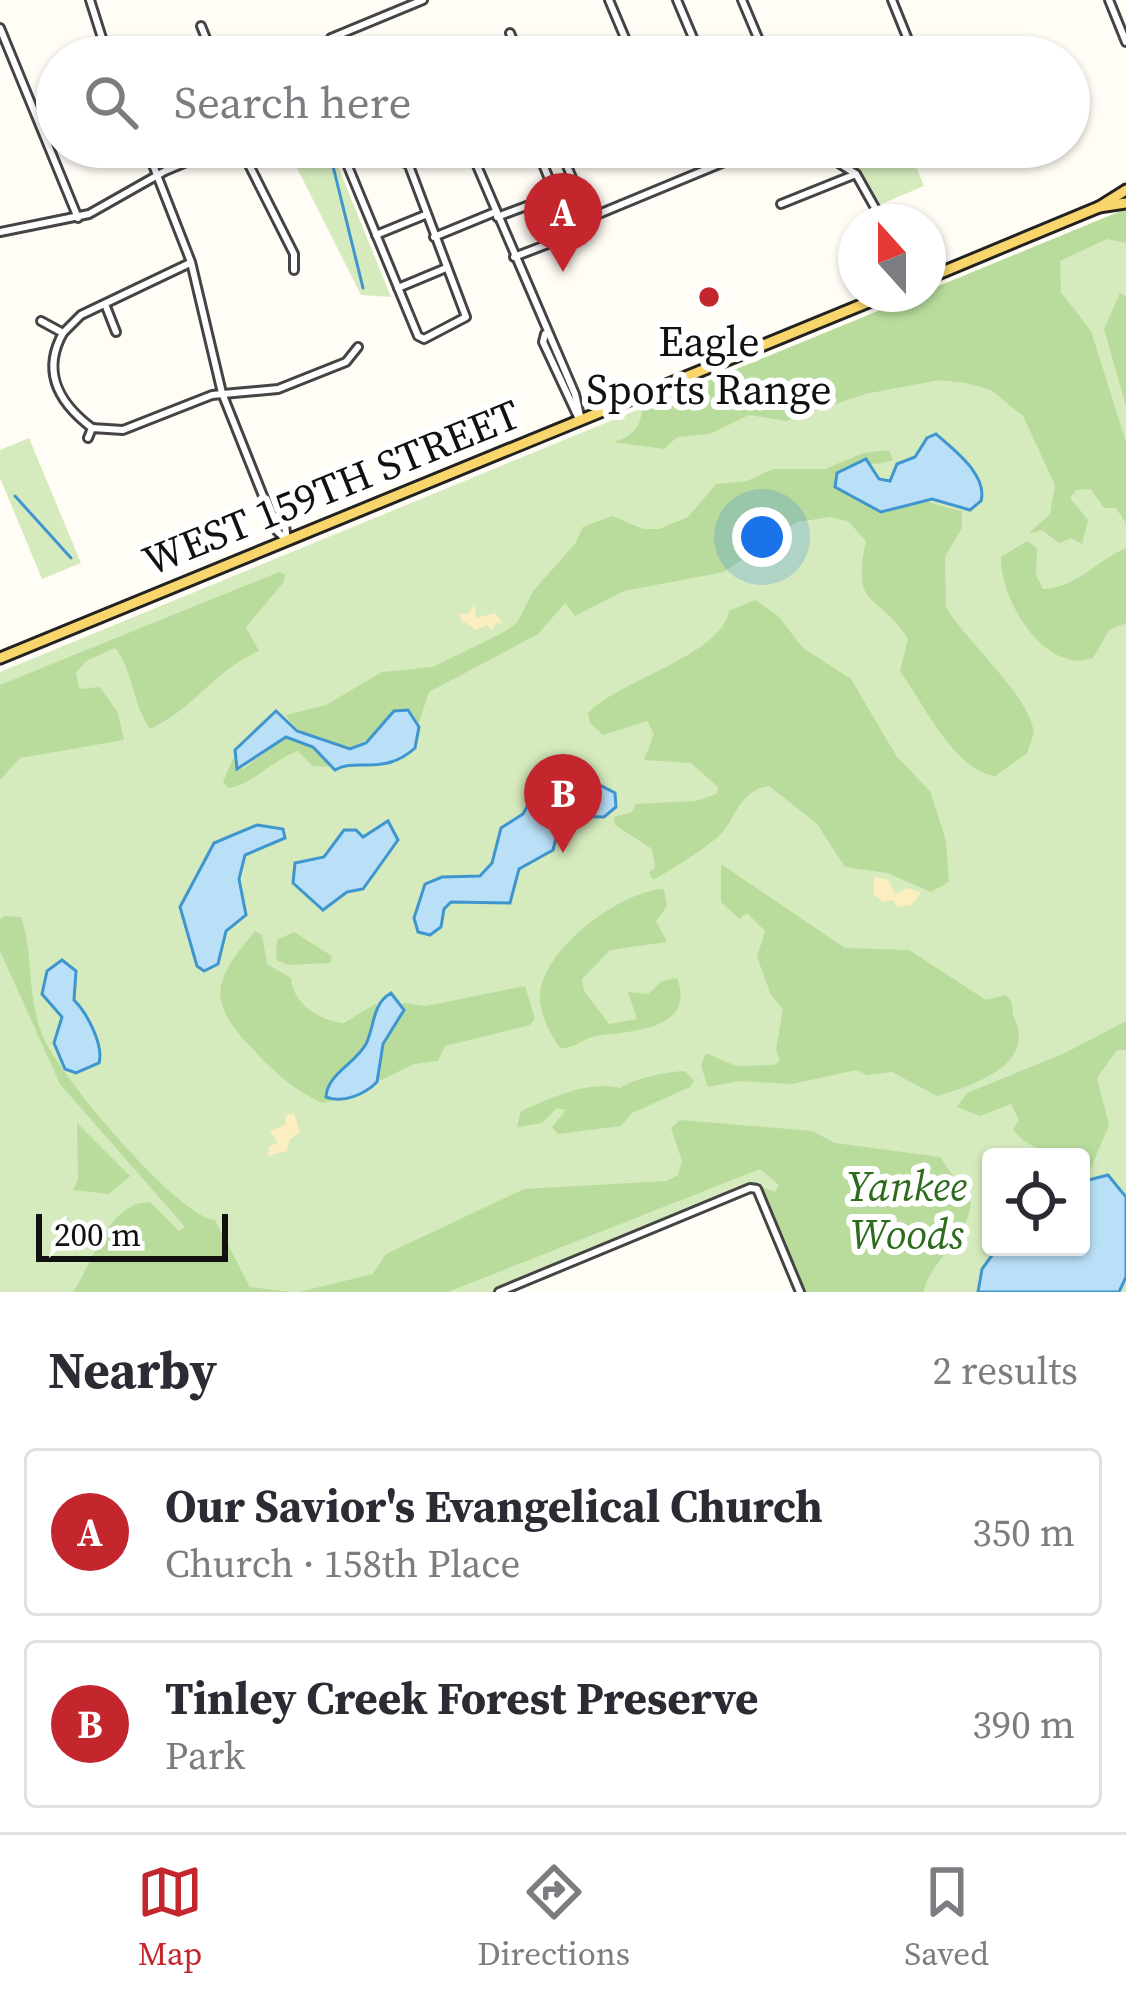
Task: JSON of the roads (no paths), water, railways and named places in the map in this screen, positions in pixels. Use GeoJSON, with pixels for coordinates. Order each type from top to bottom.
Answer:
{"type":"FeatureCollection","features":[{"type":"Feature","properties":{"kind":"main road"},"geometry":{"type":"LineString","coordinates":[[946,271],[1099,207],[1126,190]]}},
{"type":"Feature","properties":{"kind":"main road"},"geometry":{"type":"LineString","coordinates":[[1099,207],[1126,203]]}},
{"type":"Feature","properties":{"kind":"main road","name":"WEST 159TH STREET"},"geometry":{"type":"LineString","coordinates":[[3,653],[844,312]]}},
{"type":"Feature","properties":{"kind":"street"},"geometry":{"type":"LineString","coordinates":[[90,0],[101,36]]}},
{"type":"Feature","properties":{"kind":"street"},"geometry":{"type":"LineString","coordinates":[[337,36],[423,0]]}},
{"type":"Feature","properties":{"kind":"street"},"geometry":{"type":"LineString","coordinates":[[609,0],[624,36]]}},
{"type":"Feature","properties":{"kind":"street"},"geometry":{"type":"LineString","coordinates":[[677,0],[692,36]]}},
{"type":"Feature","properties":{"kind":"street"},"geometry":{"type":"LineString","coordinates":[[742,0],[757,36]]}},
{"type":"Feature","properties":{"kind":"street"},"geometry":{"type":"LineString","coordinates":[[892,0],[907,36]]}},
{"type":"Feature","properties":{"kind":"street"},"geometry":{"type":"LineString","coordinates":[[1109,0],[1126,42]]}},
{"type":"Feature","properties":{"kind":"street"},"geometry":{"type":"LineString","coordinates":[[200,26],[204,36]]}},
{"type":"Feature","properties":{"kind":"street"},"geometry":{"type":"LineString","coordinates":[[0,28],[36,116]]}},
{"type":"Feature","properties":{"kind":"street"},"geometry":{"type":"LineString","coordinates":[[57,168],[78,218]]}},
{"type":"Feature","properties":{"kind":"street"},"geometry":{"type":"LineString","coordinates":[[155,168],[191,262],[222,393],[274,514],[285,525],[287,541]]}},
{"type":"Feature","properties":{"kind":"street"},"geometry":{"type":"LineString","coordinates":[[0,232],[78,218],[174,168]]}},
{"type":"Feature","properties":{"kind":"street"},"geometry":{"type":"LineString","coordinates":[[251,168],[294,254],[294,270]]}},
{"type":"Feature","properties":{"kind":"street"},"geometry":{"type":"LineString","coordinates":[[349,168],[419,337],[460,324],[465,314],[407,168]]}},
{"type":"Feature","properties":{"kind":"street"},"geometry":{"type":"LineString","coordinates":[[477,168],[545,334],[543,342],[566,399],[581,420]]}},
{"type":"Feature","properties":{"kind":"street"},"geometry":{"type":"LineString","coordinates":[[545,168],[571,233]]}},
{"type":"Feature","properties":{"kind":"street"},"geometry":{"type":"LineString","coordinates":[[568,168],[590,218]]}},
{"type":"Feature","properties":{"kind":"street"},"geometry":{"type":"LineString","coordinates":[[514,257],[700,168]]}},
{"type":"Feature","properties":{"kind":"street"},"geometry":{"type":"LineString","coordinates":[[846,168],[856,174],[873,204]]}},
{"type":"Feature","properties":{"kind":"street"},"geometry":{"type":"LineString","coordinates":[[781,204],[856,174]]}},
{"type":"Feature","properties":{"kind":"street"},"geometry":{"type":"LineString","coordinates":[[434,237],[556,195]]}},
{"type":"Feature","properties":{"kind":"street"},"geometry":{"type":"LineString","coordinates":[[376,235],[425,215]]}},
{"type":"Feature","properties":{"kind":"street"},"geometry":{"type":"LineString","coordinates":[[191,262],[81,315],[63,333],[54,354],[55,382],[67,406],[92,428],[123,430],[222,393],[250,396],[278,389],[346,362],[358,346]]}},
{"type":"Feature","properties":{"kind":"street"},"geometry":{"type":"LineString","coordinates":[[398,288],[446,268]]}},
{"type":"Feature","properties":{"kind":"street"},"geometry":{"type":"LineString","coordinates":[[105,304],[116,332]]}},
{"type":"Feature","properties":{"kind":"street"},"geometry":{"type":"LineString","coordinates":[[41,321],[63,333]]}},
{"type":"Feature","properties":{"kind":"street"},"geometry":{"type":"LineString","coordinates":[[88,438],[92,428]]}},
{"type":"Feature","properties":{"kind":"street"},"geometry":{"type":"LineString","coordinates":[[499,1292],[757,1189],[800,1292]]}},
{"type":"Feature","properties":{"kind":"water"},"geometry":{"type":"Polygon","coordinates":[[[936,434],[968,464],[979,482],[981,501],[970,510],[932,499],[881,512],[835,487],[837,473],[866,459],[879,479],[890,481],[897,464],[915,457],[927,438],[936,434]]]}},
{"type":"Feature","properties":{"kind":"water"},"geometry":{"type":"Polygon","coordinates":[[[408,710],[419,727],[415,748],[392,762],[335,770],[313,747],[286,737],[237,769],[235,750],[276,711],[297,731],[350,749],[366,743],[394,711],[408,710]]]}},
{"type":"Feature","properties":{"kind":"water"},"geometry":{"type":"Polygon","coordinates":[[[590,780],[615,793],[616,807],[604,817],[562,816],[553,850],[519,869],[510,903],[451,902],[444,909],[441,927],[430,935],[418,932],[414,918],[425,884],[442,877],[480,876],[492,863],[501,828],[523,814],[537,789],[590,780]]]}},
{"type":"Feature","properties":{"kind":"water"},"geometry":{"type":"Polygon","coordinates":[[[388,821],[398,840],[363,889],[347,892],[323,910],[293,883],[295,863],[324,857],[344,830],[356,830],[363,837],[388,821]]]}},
{"type":"Feature","properties":{"kind":"water"},"geometry":{"type":"Polygon","coordinates":[[[257,825],[283,829],[285,838],[245,855],[239,879],[246,915],[226,931],[218,964],[204,971],[197,966],[180,907],[214,843],[257,825]]]}},
{"type":"Feature","properties":{"kind":"water"},"geometry":{"type":"Polygon","coordinates":[[[62,960],[76,971],[74,1000],[99,1047],[99,1063],[76,1073],[65,1069],[54,1043],[62,1017],[42,994],[47,971],[62,960]]]}},
{"type":"Feature","properties":{"kind":"water"},"geometry":{"type":"Polygon","coordinates":[[[391,993],[404,1010],[383,1044],[377,1082],[353,1097],[326,1097],[331,1082],[366,1044],[377,1009],[391,993]]]}},
{"type":"Feature","properties":{"kind":"water"},"geometry":{"type":"Polygon","coordinates":[[[1108,1175],[1126,1197],[1126,1277],[1119,1292],[978,1292],[982,1269],[991,1256],[1090,1256],[1090,1180],[1108,1175]]]}},
{"type":"Feature","properties":{"kind":"waterway"},"geometry":{"type":"LineString","coordinates":[[333,168],[363,288]]}},
{"type":"Feature","properties":{"kind":"waterway"},"geometry":{"type":"LineString","coordinates":[[15,496],[71,558]]}},
{"type":"Feature","properties":{"kind":"place","name":"Our Savior's Evangelical Church"},"geometry":{"type":"Point","coordinates":[563,272]}},
{"type":"Feature","properties":{"kind":"place","name":"Eagle Sports Range"},"geometry":{"type":"Point","coordinates":[709,297]}},
{"type":"Feature","properties":{"kind":"place","name":"Tinley Creek Forest Preserve"},"geometry":{"type":"Point","coordinates":[563,853]}},
{"type":"Feature","properties":{"kind":"park label","name":"Yankee Woods"},"geometry":{"type":"Point","coordinates":[907,1210]}}]}
